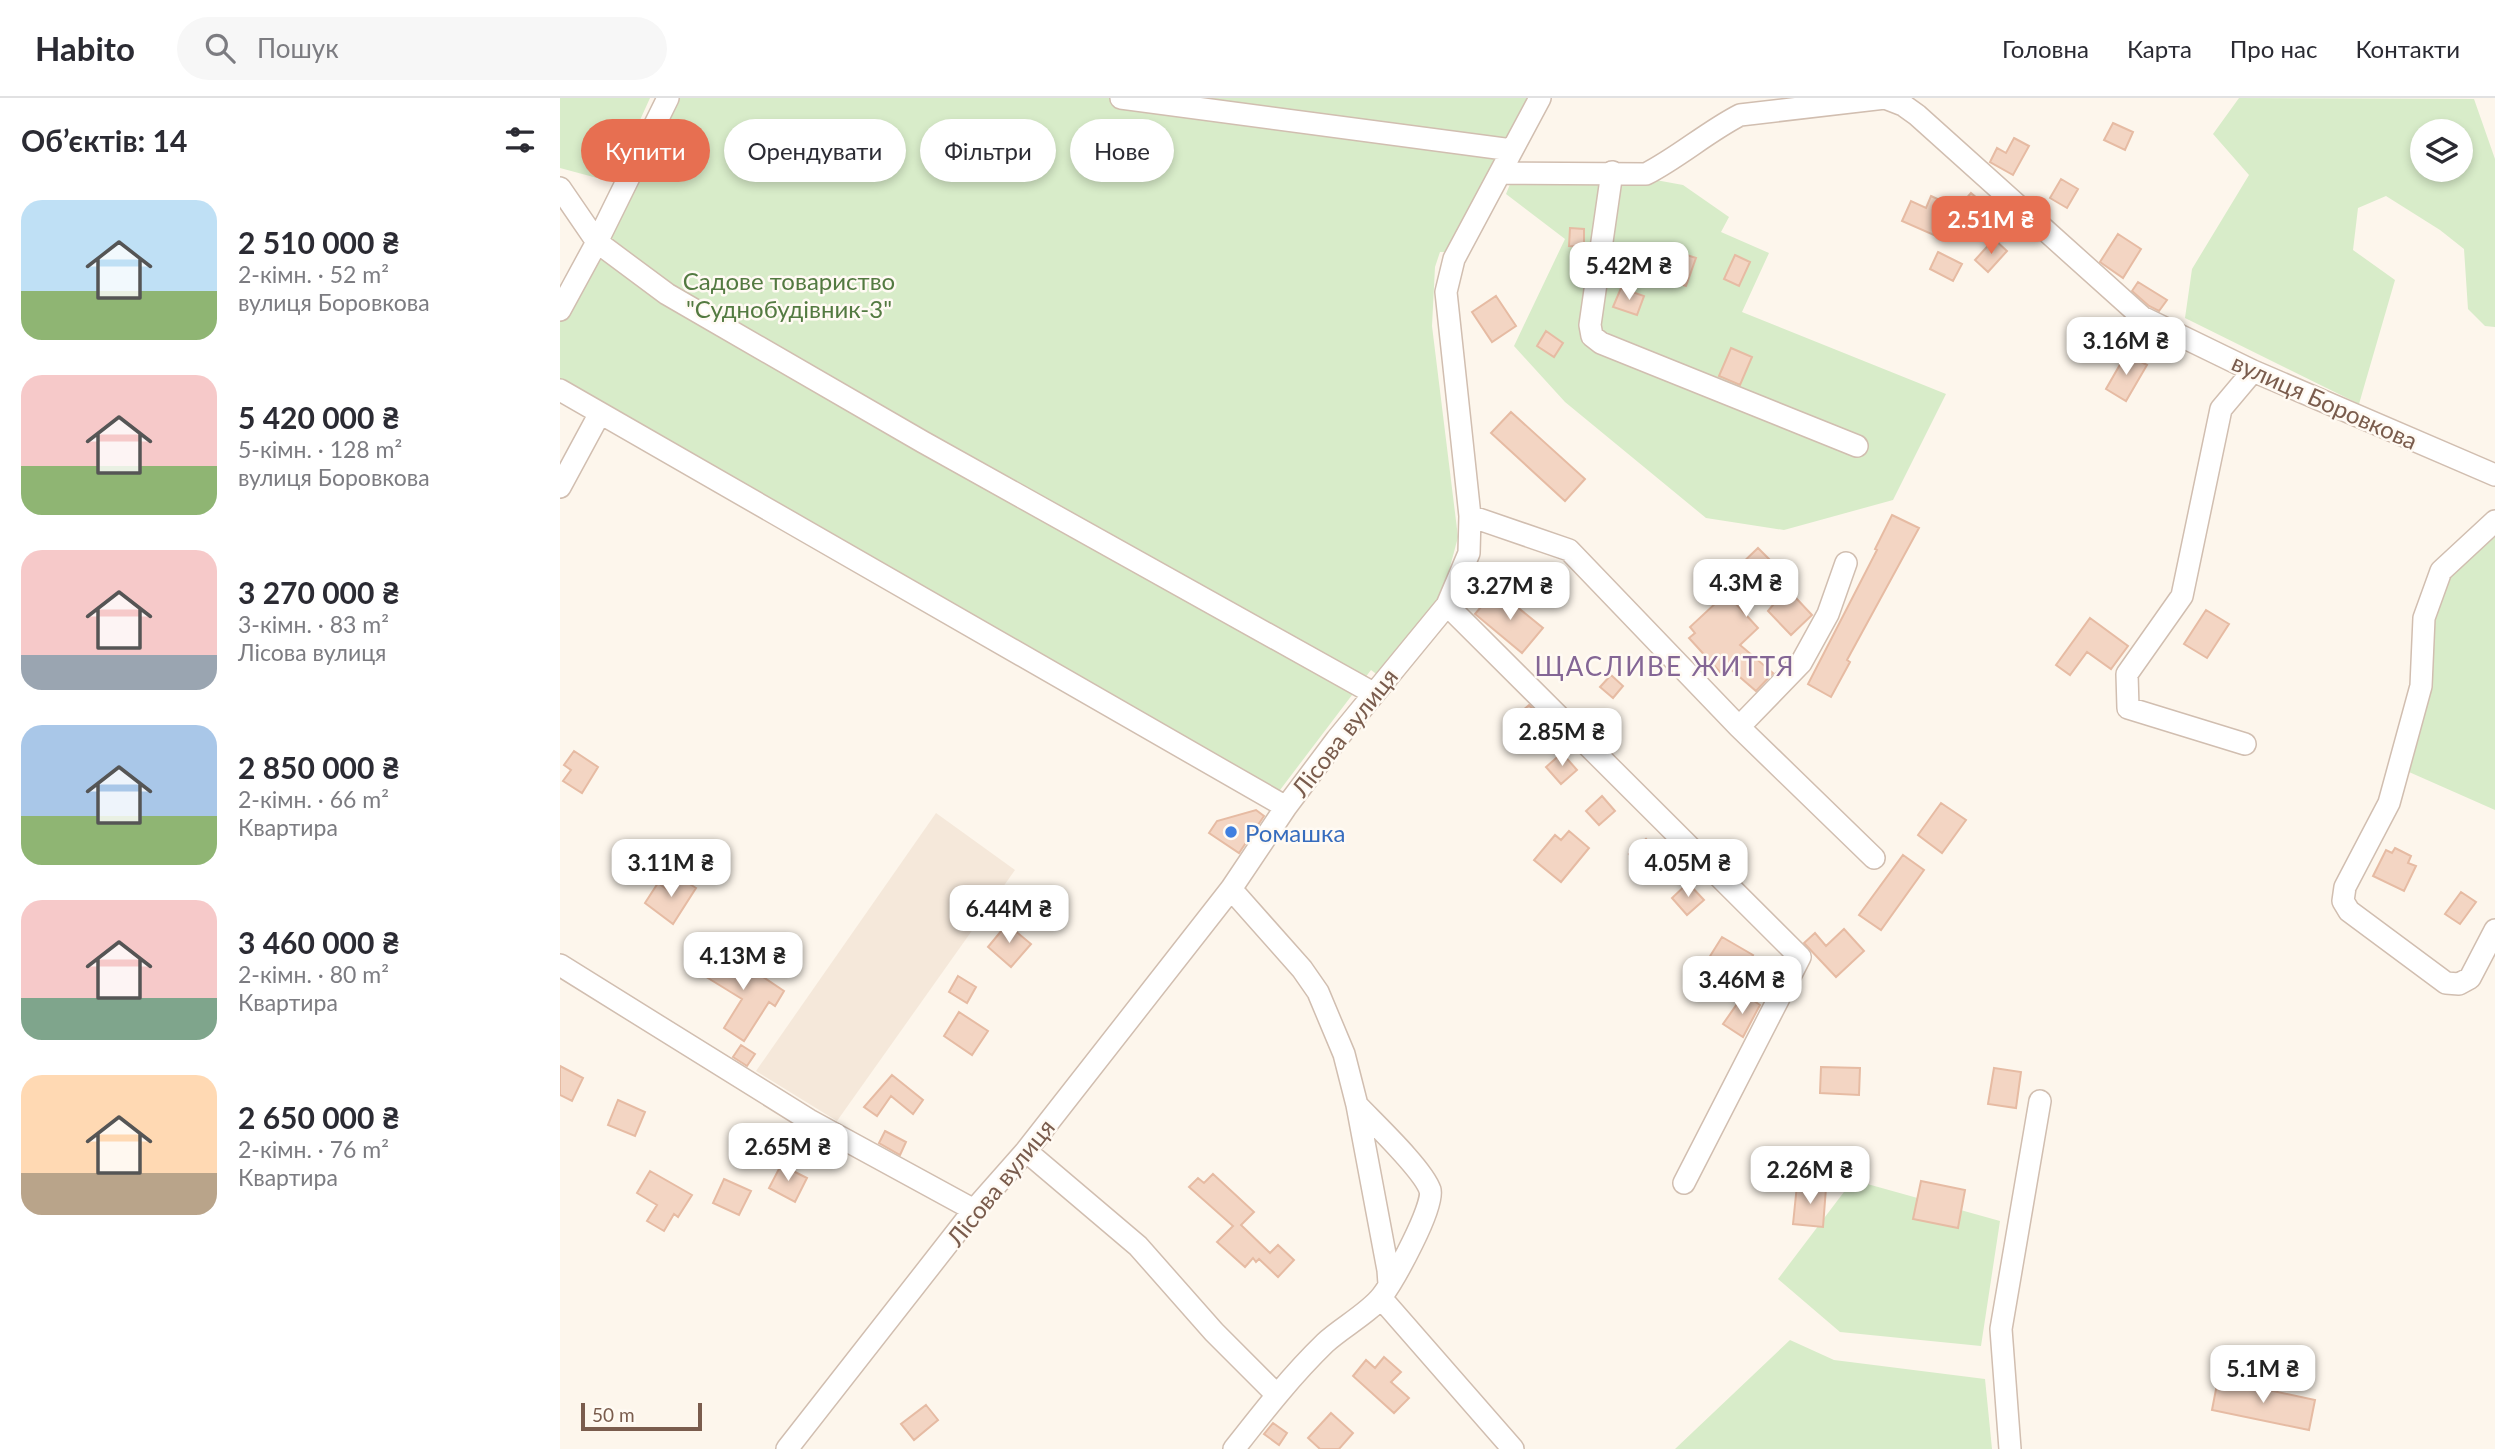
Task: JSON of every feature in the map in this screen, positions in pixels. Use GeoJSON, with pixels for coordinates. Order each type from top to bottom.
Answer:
{"type":"FeatureCollection","features":[{"type":"Feature","properties":{"kind":"street"},"geometry":{"type":"LineString","coordinates":[[560,310],[597,243],[668,98]]}},
{"type":"Feature","properties":{"kind":"street"},"geometry":{"type":"LineString","coordinates":[[1121,98],[1512,150]]}},
{"type":"Feature","properties":{"kind":"street","name":"Лісова вулиця"},"geometry":{"type":"LineString","coordinates":[[787,1449],[975,1210],[1027,1151],[1231,889],[1286,807],[1373,693],[1447,605],[1469,553],[1470,516],[1446,292],[1454,259],[1540,98]]}},
{"type":"Feature","properties":{"kind":"street","name":"вулиця Боровкова"},"geometry":{"type":"LineString","coordinates":[[1501,173],[1646,174],[1664,165],[1721,125],[1740,116],[1885,98],[1903,105],[1917,115],[2142,317],[2253,371],[2495,475]]}},
{"type":"Feature","properties":{"kind":"street"},"geometry":{"type":"LineString","coordinates":[[1612,172],[1590,325],[1592,336],[1601,343],[1857,446]]}},
{"type":"Feature","properties":{"kind":"street"},"geometry":{"type":"LineString","coordinates":[[560,188],[597,243],[667,294],[923,442],[1373,693]]}},
{"type":"Feature","properties":{"kind":"street"},"geometry":{"type":"LineString","coordinates":[[2245,744],[2128,708],[2127,674],[2182,596],[2221,409],[2253,371]]}},
{"type":"Feature","properties":{"kind":"street"},"geometry":{"type":"LineString","coordinates":[[560,390],[1286,807]]}},
{"type":"Feature","properties":{"kind":"street"},"geometry":{"type":"LineString","coordinates":[[560,487],[600,412]]}},
{"type":"Feature","properties":{"kind":"street"},"geometry":{"type":"LineString","coordinates":[[1470,516],[1569,550],[1739,727],[1874,858]]}},
{"type":"Feature","properties":{"kind":"street"},"geometry":{"type":"LineString","coordinates":[[2495,521],[2441,571],[2424,618],[2421,686],[2389,803],[2345,887],[2343,901],[2349,911],[2446,983],[2459,984],[2470,978],[2495,930]]}},
{"type":"Feature","properties":{"kind":"street"},"geometry":{"type":"LineString","coordinates":[[1739,727],[1801,663],[1828,614],[1846,563]]}},
{"type":"Feature","properties":{"kind":"street"},"geometry":{"type":"LineString","coordinates":[[1447,605],[1806,963],[1684,1183]]}},
{"type":"Feature","properties":{"kind":"street"},"geometry":{"type":"LineString","coordinates":[[1231,889],[1302,969],[1318,992],[1344,1054],[1357,1105],[1388,1270],[1385,1291],[1513,1449]]}},
{"type":"Feature","properties":{"kind":"street"},"geometry":{"type":"LineString","coordinates":[[560,965],[809,1120],[975,1210]]}},
{"type":"Feature","properties":{"kind":"street"},"geometry":{"type":"LineString","coordinates":[[2010,1449],[2001,1329],[2040,1101]]}},
{"type":"Feature","properties":{"kind":"street"},"geometry":{"type":"LineString","coordinates":[[1234,1449],[1276,1394],[1328,1340],[1385,1291],[1431,1202],[1431,1191],[1419,1171],[1357,1105]]}},
{"type":"Feature","properties":{"kind":"street"},"geometry":{"type":"LineString","coordinates":[[1027,1151],[1138,1246],[1214,1332],[1276,1394]]}},
{"type":"Feature","properties":{"kind":"shaded area"},"geometry":{"type":"Polygon","coordinates":[[[936,813],[1015,870],[837,1121],[756,1071],[936,813]]]}},
{"type":"Feature","properties":{"kind":"green space"},"geometry":{"type":"Polygon","coordinates":[[[560,98],[650,98],[640,119],[581,119],[581,174],[560,168],[560,98]]]}},
{"type":"Feature","properties":{"kind":"green space","name":"Садове товариство \"Суднобудівник-3\""},"geometry":{"type":"Polygon","coordinates":[[[666,98],[1527,98],[1446,252],[1440,252],[1435,267],[1432,326],[1458,537],[1442,597],[1379,676],[1371,670],[1277,794],[560,390],[560,306],[623,182],[710,182],[710,119],[655,119],[666,98]]]}},
{"type":"Feature","properties":{"kind":"green space"},"geometry":{"type":"Polygon","coordinates":[[[2239,98],[2474,99],[2495,159],[2495,327],[2485,326],[2468,309],[2464,249],[2440,230],[2386,196],[2358,208],[2353,250],[2395,280],[2359,404],[2185,318],[2192,269],[2249,175],[2213,134],[2239,98]]]}},
{"type":"Feature","properties":{"kind":"green space"},"geometry":{"type":"Polygon","coordinates":[[[1515,172],[1612,172],[1683,185],[1729,217],[1721,232],[1769,253],[1742,312],[1946,394],[1893,500],[1784,530],[1706,518],[1565,402],[1514,346],[1565,239],[1506,194],[1515,172]]]}},
{"type":"Feature","properties":{"kind":"green space"},"geometry":{"type":"Polygon","coordinates":[[[2495,537],[2495,810],[2409,772],[2429,688],[2434,623],[2449,578],[2495,537]]]}},
{"type":"Feature","properties":{"kind":"green space"},"geometry":{"type":"Polygon","coordinates":[[[1853,1180],[2000,1221],[1981,1346],[1840,1332],[1778,1279],[1853,1180]]]}},
{"type":"Feature","properties":{"kind":"green space"},"geometry":{"type":"Polygon","coordinates":[[[1790,1340],[1834,1360],[1985,1379],[1992,1449],[1675,1449],[1790,1340]]]}},
{"type":"Feature","properties":{"kind":"building"},"geometry":{"type":"Polygon","coordinates":[[[2113,123],[2133,132],[2125,150],[2104,140],[2113,123]]]}},
{"type":"Feature","properties":{"kind":"building"},"geometry":{"type":"Polygon","coordinates":[[[2014,138],[2029,146],[2013,175],[1990,162],[1997,148],[2006,153],[2014,138]]]}},
{"type":"Feature","properties":{"kind":"building"},"geometry":{"type":"Polygon","coordinates":[[[2061,179],[2078,189],[2067,208],[2050,198],[2061,179]]]}},
{"type":"Feature","properties":{"kind":"building"},"geometry":{"type":"Polygon","coordinates":[[[1971,193],[1990,209],[1971,232],[1952,215],[1971,193]]]}},
{"type":"Feature","properties":{"kind":"building"},"geometry":{"type":"Polygon","coordinates":[[[1931,196],[1955,207],[1943,233],[1936,236],[1902,221],[1911,201],[1926,208],[1931,196]]]}},
{"type":"Feature","properties":{"kind":"building"},"geometry":{"type":"Polygon","coordinates":[[[1570,228],[1584,229],[1584,247],[1569,246],[1570,228]]]}},
{"type":"Feature","properties":{"kind":"building"},"geometry":{"type":"Polygon","coordinates":[[[2118,234],[2141,249],[2123,278],[2100,262],[2118,234]]]}},
{"type":"Feature","properties":{"kind":"building"},"geometry":{"type":"Polygon","coordinates":[[[1994,239],[2007,251],[1988,272],[1975,260],[1994,239]]]}},
{"type":"Feature","properties":{"kind":"building"},"geometry":{"type":"Polygon","coordinates":[[[1668,249],[1696,258],[1686,286],[1659,277],[1668,249]]]}},
{"type":"Feature","properties":{"kind":"building"},"geometry":{"type":"Polygon","coordinates":[[[1938,252],[1962,264],[1953,281],[1930,269],[1938,252]]]}},
{"type":"Feature","properties":{"kind":"building"},"geometry":{"type":"Polygon","coordinates":[[[1735,255],[1750,262],[1739,286],[1724,279],[1735,255]]]}},
{"type":"Feature","properties":{"kind":"building"},"geometry":{"type":"Polygon","coordinates":[[[2138,282],[2167,300],[2159,311],[2132,291],[2138,282]]]}},
{"type":"Feature","properties":{"kind":"building"},"geometry":{"type":"Polygon","coordinates":[[[1621,288],[1644,296],[1637,315],[1613,307],[1621,288]]]}},
{"type":"Feature","properties":{"kind":"building"},"geometry":{"type":"Polygon","coordinates":[[[1496,296],[1516,326],[1492,342],[1472,312],[1496,296]]]}},
{"type":"Feature","properties":{"kind":"building"},"geometry":{"type":"Polygon","coordinates":[[[1546,331],[1563,343],[1554,357],[1537,346],[1546,331]]]}},
{"type":"Feature","properties":{"kind":"building"},"geometry":{"type":"Polygon","coordinates":[[[1731,348],[1752,357],[1740,385],[1719,376],[1731,348]]]}},
{"type":"Feature","properties":{"kind":"building"},"geometry":{"type":"Polygon","coordinates":[[[2126,354],[2147,365],[2126,401],[2106,389],[2126,354]]]}},
{"type":"Feature","properties":{"kind":"building"},"geometry":{"type":"Polygon","coordinates":[[[1511,412],[1585,479],[1565,501],[1491,433],[1511,412]]]}},
{"type":"Feature","properties":{"kind":"building"},"geometry":{"type":"Polygon","coordinates":[[[1892,515],[1919,528],[1847,660],[1850,662],[1831,697],[1808,684],[1877,550],[1875,549],[1892,515]]]}},
{"type":"Feature","properties":{"kind":"building"},"geometry":{"type":"Polygon","coordinates":[[[1758,548],[1784,574],[1779,580],[1812,615],[1791,635],[1768,611],[1773,605],[1754,585],[1735,603],[1758,628],[1740,645],[1773,673],[1756,691],[1727,666],[1720,672],[1689,638],[1695,633],[1690,627],[1717,602],[1713,597],[1740,572],[1737,568],[1758,548]]]}},
{"type":"Feature","properties":{"kind":"building"},"geometry":{"type":"Polygon","coordinates":[[[1500,593],[1543,628],[1522,653],[1475,614],[1487,600],[1492,604],[1500,593]]]}},
{"type":"Feature","properties":{"kind":"building"},"geometry":{"type":"Polygon","coordinates":[[[2206,610],[2229,624],[2207,658],[2184,644],[2206,610]]]}},
{"type":"Feature","properties":{"kind":"building"},"geometry":{"type":"Polygon","coordinates":[[[2090,618],[2128,646],[2111,669],[2087,652],[2070,675],[2056,665],[2090,618]]]}},
{"type":"Feature","properties":{"kind":"building"},"geometry":{"type":"Polygon","coordinates":[[[1611,675],[1623,686],[1613,698],[1600,687],[1611,675]]]}},
{"type":"Feature","properties":{"kind":"building"},"geometry":{"type":"Polygon","coordinates":[[[1529,705],[1549,725],[1526,746],[1506,725],[1529,705]]]}},
{"type":"Feature","properties":{"kind":"building"},"geometry":{"type":"Polygon","coordinates":[[[574,751],[598,767],[582,793],[563,781],[571,770],[564,765],[574,751]]]}},
{"type":"Feature","properties":{"kind":"building"},"geometry":{"type":"Polygon","coordinates":[[[1562,753],[1577,770],[1561,784],[1546,767],[1562,753]]]}},
{"type":"Feature","properties":{"kind":"building"},"geometry":{"type":"Polygon","coordinates":[[[1602,796],[1615,811],[1599,825],[1586,811],[1602,796]]]}},
{"type":"Feature","properties":{"kind":"building"},"geometry":{"type":"Polygon","coordinates":[[[1941,803],[1966,820],[1942,853],[1918,835],[1941,803]]]}},
{"type":"Feature","properties":{"kind":"building","name":"Ромашка"},"geometry":{"type":"Polygon","coordinates":[[[1256,810],[1264,816],[1239,853],[1209,833],[1217,821],[1256,810]]]}},
{"type":"Feature","properties":{"kind":"building"},"geometry":{"type":"Polygon","coordinates":[[[1569,831],[1589,848],[1561,882],[1534,860],[1555,835],[1561,840],[1569,831]]]}},
{"type":"Feature","properties":{"kind":"building"},"geometry":{"type":"Polygon","coordinates":[[[1646,839],[1661,855],[1643,871],[1629,854],[1646,839]]]}},
{"type":"Feature","properties":{"kind":"building"},"geometry":{"type":"Polygon","coordinates":[[[2395,848],[2411,856],[2408,863],[2416,866],[2404,891],[2373,876],[2386,850],[2392,853],[2395,848]]]}},
{"type":"Feature","properties":{"kind":"building"},"geometry":{"type":"Polygon","coordinates":[[[1903,855],[1924,870],[1881,930],[1859,915],[1903,855]]]}},
{"type":"Feature","properties":{"kind":"building"},"geometry":{"type":"Polygon","coordinates":[[[677,876],[696,888],[673,924],[645,903],[658,883],[668,890],[677,876]]]}},
{"type":"Feature","properties":{"kind":"building"},"geometry":{"type":"Polygon","coordinates":[[[1688,883],[1704,900],[1687,915],[1672,898],[1688,883]]]}},
{"type":"Feature","properties":{"kind":"building"},"geometry":{"type":"Polygon","coordinates":[[[2461,892],[2476,902],[2460,924],[2445,914],[2461,892]]]}},
{"type":"Feature","properties":{"kind":"building"},"geometry":{"type":"Polygon","coordinates":[[[1007,924],[1031,944],[1011,967],[988,947],[1007,924]]]}},
{"type":"Feature","properties":{"kind":"building"},"geometry":{"type":"Polygon","coordinates":[[[1844,929],[1864,951],[1836,977],[1804,943],[1815,933],[1826,946],[1844,929]]]}},
{"type":"Feature","properties":{"kind":"building"},"geometry":{"type":"Polygon","coordinates":[[[1722,937],[1753,955],[1732,988],[1702,969],[1722,937]]]}},
{"type":"Feature","properties":{"kind":"building"},"geometry":{"type":"Polygon","coordinates":[[[720,948],[784,991],[775,1006],[769,1002],[744,1041],[724,1028],[742,999],[703,975],[720,948]]]}},
{"type":"Feature","properties":{"kind":"building"},"geometry":{"type":"Polygon","coordinates":[[[958,976],[976,987],[967,1003],[949,992],[958,976]]]}},
{"type":"Feature","properties":{"kind":"building"},"geometry":{"type":"Polygon","coordinates":[[[1744,994],[1760,1005],[1743,1037],[1723,1024],[1744,994]]]}},
{"type":"Feature","properties":{"kind":"building"},"geometry":{"type":"Polygon","coordinates":[[[959,1012],[988,1031],[972,1055],[944,1036],[959,1012]]]}},
{"type":"Feature","properties":{"kind":"building"},"geometry":{"type":"Polygon","coordinates":[[[741,1045],[755,1054],[747,1066],[733,1057],[741,1045]]]}},
{"type":"Feature","properties":{"kind":"building"},"geometry":{"type":"Polygon","coordinates":[[[560,1066],[583,1078],[572,1101],[560,1095],[560,1066]]]}},
{"type":"Feature","properties":{"kind":"building"},"geometry":{"type":"Polygon","coordinates":[[[1821,1067],[1860,1068],[1859,1095],[1820,1093],[1821,1067]]]}},
{"type":"Feature","properties":{"kind":"building"},"geometry":{"type":"Polygon","coordinates":[[[1994,1068],[2021,1072],[2016,1108],[1988,1104],[1994,1068]]]}},
{"type":"Feature","properties":{"kind":"building"},"geometry":{"type":"Polygon","coordinates":[[[892,1075],[923,1100],[913,1114],[891,1096],[877,1116],[864,1107],[892,1075]]]}},
{"type":"Feature","properties":{"kind":"building"},"geometry":{"type":"Polygon","coordinates":[[[618,1100],[645,1112],[635,1136],[608,1125],[618,1100]]]}},
{"type":"Feature","properties":{"kind":"building"},"geometry":{"type":"Polygon","coordinates":[[[885,1131],[906,1142],[900,1155],[879,1143],[885,1131]]]}},
{"type":"Feature","properties":{"kind":"building"},"geometry":{"type":"Polygon","coordinates":[[[781,1165],[807,1178],[795,1202],[769,1188],[781,1165]]]}},
{"type":"Feature","properties":{"kind":"building"},"geometry":{"type":"Polygon","coordinates":[[[650,1171],[692,1195],[678,1217],[674,1214],[664,1231],[647,1221],[657,1205],[637,1193],[650,1171]]]}},
{"type":"Feature","properties":{"kind":"building"},"geometry":{"type":"Polygon","coordinates":[[[1213,1174],[1254,1212],[1241,1225],[1270,1253],[1278,1245],[1294,1260],[1278,1277],[1259,1259],[1256,1262],[1253,1258],[1245,1267],[1217,1242],[1233,1226],[1189,1187],[1198,1178],[1204,1183],[1213,1174]]]}},
{"type":"Feature","properties":{"kind":"building"},"geometry":{"type":"Polygon","coordinates":[[[724,1179],[751,1191],[739,1215],[713,1203],[724,1179]]]}},
{"type":"Feature","properties":{"kind":"building"},"geometry":{"type":"Polygon","coordinates":[[[1921,1181],[1965,1190],[1958,1228],[1913,1219],[1921,1181]]]}},
{"type":"Feature","properties":{"kind":"building"},"geometry":{"type":"Polygon","coordinates":[[[1797,1185],[1826,1188],[1823,1227],[1793,1224],[1797,1185]]]}},
{"type":"Feature","properties":{"kind":"building"},"geometry":{"type":"Polygon","coordinates":[[[1384,1357],[1401,1372],[1391,1382],[1409,1398],[1394,1413],[1353,1376],[1366,1360],[1375,1368],[1384,1357]]]}},
{"type":"Feature","properties":{"kind":"building"},"geometry":{"type":"Polygon","coordinates":[[[2218,1379],[2315,1400],[2309,1430],[2212,1410],[2218,1379]]]}},
{"type":"Feature","properties":{"kind":"building"},"geometry":{"type":"Polygon","coordinates":[[[926,1405],[938,1420],[914,1440],[901,1424],[926,1405]]]}},
{"type":"Feature","properties":{"kind":"building"},"geometry":{"type":"Polygon","coordinates":[[[1331,1413],[1353,1433],[1339,1449],[1320,1449],[1308,1438],[1331,1413]]]}},
{"type":"Feature","properties":{"kind":"building"},"geometry":{"type":"Polygon","coordinates":[[[1273,1423],[1287,1433],[1279,1445],[1264,1434],[1273,1423]]]}},
{"type":"Feature","properties":{"kind":"place","name":"Ромашка"},"geometry":{"type":"Point","coordinates":[1231,832]}},
{"type":"Feature","properties":{"kind":"district","name":"ЩАСЛИВЕ ЖИТТЯ"},"geometry":{"type":"Point","coordinates":[1665,666]}}]}
